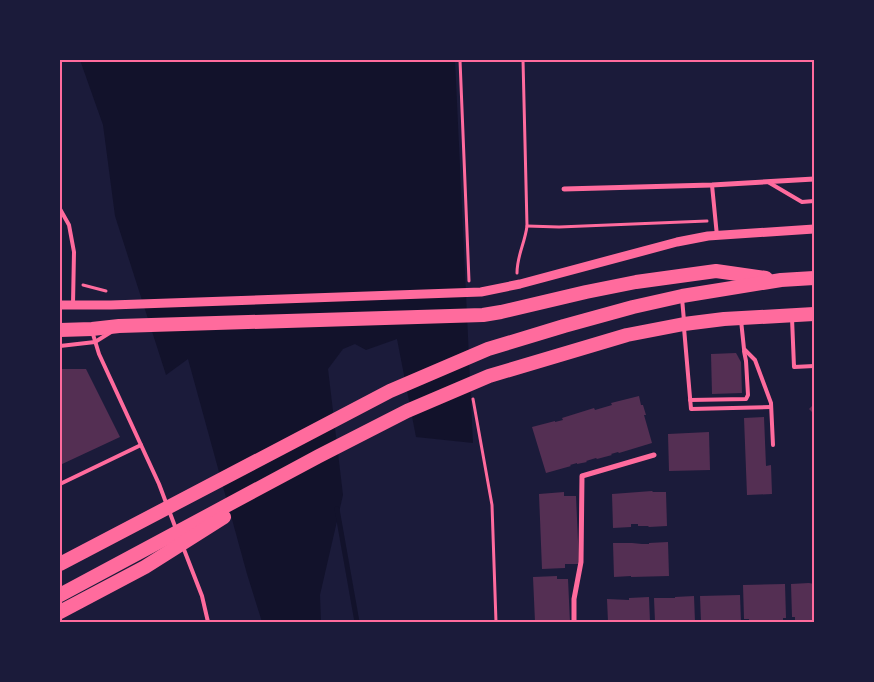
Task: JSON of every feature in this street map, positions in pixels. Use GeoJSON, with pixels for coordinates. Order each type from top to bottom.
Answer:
{"type":"FeatureCollection","features":[{"type":"Feature","properties":{"kind":"highway"},"geometry":{"type":"LineString","coordinates":[[60,330],[93,336],[119,326],[483,315],[628,284],[716,271],[781,280]]}},
{"type":"Feature","properties":{"kind":"highway"},"geometry":{"type":"LineString","coordinates":[[60,564],[390,391],[488,349],[633,307],[682,296],[781,280],[814,278]]}},
{"type":"Feature","properties":{"kind":"highway"},"geometry":{"type":"LineString","coordinates":[[60,595],[407,411],[489,376],[627,334],[684,324],[741,318],[814,314]]}},
{"type":"Feature","properties":{"kind":"highway"},"geometry":{"type":"LineString","coordinates":[[60,612],[145,567],[319,456]]}},
{"type":"Feature","properties":{"kind":"street"},"geometry":{"type":"LineString","coordinates":[[564,189],[712,185],[814,179]]}},
{"type":"Feature","properties":{"kind":"street"},"geometry":{"type":"LineString","coordinates":[[60,306],[481,292],[520,284],[677,242],[717,236],[814,229]]}},
{"type":"Feature","properties":{"kind":"street"},"geometry":{"type":"LineString","coordinates":[[574,622],[574,599],[581,562],[582,476],[654,455]]}},
{"type":"Feature","properties":{"kind":"lane"},"geometry":{"type":"LineString","coordinates":[[768,182],[802,202],[814,201]]}},
{"type":"Feature","properties":{"kind":"lane"},"geometry":{"type":"LineString","coordinates":[[712,185],[717,236]]}},
{"type":"Feature","properties":{"kind":"lane"},"geometry":{"type":"LineString","coordinates":[[60,209],[69,225],[74,252],[73,305]]}},
{"type":"Feature","properties":{"kind":"lane"},"geometry":{"type":"LineString","coordinates":[[682,296],[691,409],[771,407]]}},
{"type":"Feature","properties":{"kind":"lane"},"geometry":{"type":"LineString","coordinates":[[792,316],[794,366],[814,366]]}},
{"type":"Feature","properties":{"kind":"lane"},"geometry":{"type":"LineString","coordinates":[[690,400],[746,399],[748,395],[746,361],[741,318]]}},
{"type":"Feature","properties":{"kind":"lane"},"geometry":{"type":"LineString","coordinates":[[60,346],[93,336],[99,354],[159,484],[202,596],[208,622]]}},
{"type":"Feature","properties":{"kind":"lane"},"geometry":{"type":"LineString","coordinates":[[744,349],[755,360],[771,403],[773,444]]}},
{"type":"Feature","properties":{"kind":"lane"},"geometry":{"type":"LineString","coordinates":[[60,484],[141,445]]}},
{"type":"Feature","properties":{"kind":"path"},"geometry":{"type":"LineString","coordinates":[[520,284],[517,267],[519,253],[526,237],[527,226],[522,60]]}},
{"type":"Feature","properties":{"kind":"path"},"geometry":{"type":"LineString","coordinates":[[527,226],[569,227],[715,221]]}},
{"type":"Feature","properties":{"kind":"path"},"geometry":{"type":"LineString","coordinates":[[73,284],[112,293]]}},
{"type":"Feature","properties":{"kind":"shaded area"},"geometry":{"type":"Polygon","coordinates":[[[80,60],[455,60],[473,443],[416,437],[397,339],[366,350],[355,344],[343,349],[328,369],[343,495],[320,595],[321,622],[262,622],[188,359],[166,375],[115,216],[103,125],[80,60]]]}},
{"type":"Feature","properties":{"kind":"building"},"geometry":{"type":"Polygon","coordinates":[[[736,353],[741,362],[742,393],[712,394],[711,354],[736,353]]]}},
{"type":"Feature","properties":{"kind":"building"},"geometry":{"type":"Polygon","coordinates":[[[60,369],[86,369],[120,437],[60,465],[60,369]]]}},
{"type":"Feature","properties":{"kind":"building"},"geometry":{"type":"Polygon","coordinates":[[[639,396],[646,415],[644,415],[652,443],[546,473],[532,427],[563,420],[562,418],[639,396]]]}},
{"type":"Feature","properties":{"kind":"building"},"geometry":{"type":"Polygon","coordinates":[[[814,404],[814,414],[809,409],[814,404]]]}},
{"type":"Feature","properties":{"kind":"building"},"geometry":{"type":"Polygon","coordinates":[[[764,417],[766,466],[771,465],[772,494],[747,495],[744,418],[764,417]]]}},
{"type":"Feature","properties":{"kind":"building"},"geometry":{"type":"Polygon","coordinates":[[[709,432],[710,470],[669,471],[668,434],[709,432]]]}},
{"type":"Feature","properties":{"kind":"building"},"geometry":{"type":"Polygon","coordinates":[[[652,491],[666,492],[667,526],[649,527],[631,524],[631,527],[613,528],[612,494],[652,491]]]}},
{"type":"Feature","properties":{"kind":"building"},"geometry":{"type":"Polygon","coordinates":[[[564,492],[564,496],[576,496],[579,564],[565,564],[565,568],[542,569],[539,494],[564,492]]]}},
{"type":"Feature","properties":{"kind":"building"},"geometry":{"type":"Polygon","coordinates":[[[668,542],[669,576],[614,577],[613,543],[649,544],[668,542]]]}},
{"type":"Feature","properties":{"kind":"building"},"geometry":{"type":"Polygon","coordinates":[[[557,576],[557,579],[568,579],[570,622],[535,622],[533,577],[557,576]]]}},
{"type":"Feature","properties":{"kind":"building"},"geometry":{"type":"Polygon","coordinates":[[[785,584],[786,618],[783,618],[783,621],[749,622],[749,619],[744,619],[743,585],[785,584]]]}},
{"type":"Feature","properties":{"kind":"building"},"geometry":{"type":"Polygon","coordinates":[[[791,584],[814,584],[814,618],[812,621],[795,622],[795,617],[792,617],[791,584]]]}},
{"type":"Feature","properties":{"kind":"building"},"geometry":{"type":"Polygon","coordinates":[[[740,595],[741,622],[701,622],[700,596],[740,595]]]}},
{"type":"Feature","properties":{"kind":"building"},"geometry":{"type":"Polygon","coordinates":[[[694,596],[695,622],[655,622],[654,598],[694,596]]]}},
{"type":"Feature","properties":{"kind":"building"},"geometry":{"type":"Polygon","coordinates":[[[649,597],[650,622],[608,622],[607,599],[629,600],[629,598],[649,597]]]}},
{"type":"Feature","properties":{"kind":"waterway"},"geometry":{"type":"LineString","coordinates":[[337,509],[357,622]]}}]}
